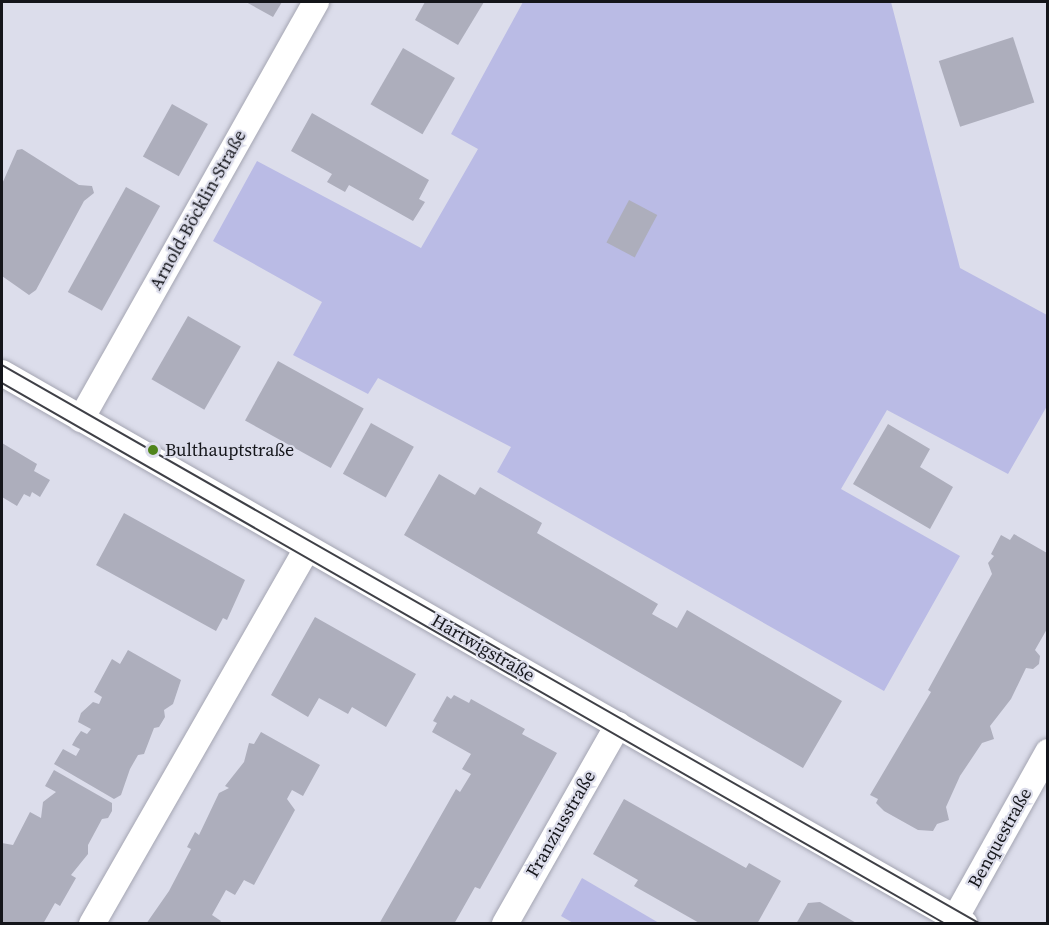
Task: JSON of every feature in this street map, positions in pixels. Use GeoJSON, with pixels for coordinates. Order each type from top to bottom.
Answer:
{"type":"FeatureCollection","features":[{"type":"Feature","properties":{"kind":"street","name":"Arnold-Böcklin-Straße"},"geometry":{"type":"LineString","coordinates":[[81,419],[316,2]]}},
{"type":"Feature","properties":{"kind":"street","name":"Hartwigstraße"},"geometry":{"type":"LineString","coordinates":[[2,374],[618,725],[957,922]]}},
{"type":"Feature","properties":{"kind":"street"},"geometry":{"type":"LineString","coordinates":[[92,924],[307,548]]}},
{"type":"Feature","properties":{"kind":"street","name":"Franziusstraße"},"geometry":{"type":"LineString","coordinates":[[505,924],[618,725]]}},
{"type":"Feature","properties":{"kind":"street","name":"Benquestraße"},"geometry":{"type":"LineString","coordinates":[[957,922],[1047,752]]}},
{"type":"Feature","properties":{"kind":"shaded area"},"geometry":{"type":"Polygon","coordinates":[[[523,2],[891,2],[960,268],[1047,315],[1047,406],[1008,474],[887,410],[841,489],[960,556],[884,691],[497,472],[511,447],[378,378],[368,394],[293,355],[322,302],[213,241],[257,161],[421,248],[478,149],[451,134],[523,2]]]}},
{"type":"Feature","properties":{"kind":"shaded area"},"geometry":{"type":"Polygon","coordinates":[[[582,878],[659,923],[573,923],[561,916],[582,878]]]}},
{"type":"Feature","properties":{"kind":"building"},"geometry":{"type":"Polygon","coordinates":[[[246,2],[282,2],[273,17],[246,2]]]}},
{"type":"Feature","properties":{"kind":"building"},"geometry":{"type":"Polygon","coordinates":[[[425,2],[484,2],[458,45],[415,20],[425,2]]]}},
{"type":"Feature","properties":{"kind":"building"},"geometry":{"type":"Polygon","coordinates":[[[1013,37],[1034,103],[960,127],[939,61],[1013,37]]]}},
{"type":"Feature","properties":{"kind":"building"},"geometry":{"type":"Polygon","coordinates":[[[403,48],[455,78],[422,134],[370,104],[403,48]]]}},
{"type":"Feature","properties":{"kind":"building"},"geometry":{"type":"Polygon","coordinates":[[[172,104],[208,124],[179,176],[143,156],[172,104]]]}},
{"type":"Feature","properties":{"kind":"building"},"geometry":{"type":"Polygon","coordinates":[[[312,113],[429,180],[419,199],[425,202],[413,221],[349,185],[345,192],[327,182],[332,174],[291,151],[312,113]]]}},
{"type":"Feature","properties":{"kind":"building"},"geometry":{"type":"Polygon","coordinates":[[[22,149],[79,185],[92,186],[94,193],[84,201],[36,290],[29,295],[2,276],[2,184],[17,150],[22,149]]]}},
{"type":"Feature","properties":{"kind":"building"},"geometry":{"type":"Polygon","coordinates":[[[126,187],[160,206],[102,311],[68,292],[126,187]]]}},
{"type":"Feature","properties":{"kind":"building"},"geometry":{"type":"Polygon","coordinates":[[[629,200],[657,215],[635,257],[606,242],[629,200]]]}},
{"type":"Feature","properties":{"kind":"building"},"geometry":{"type":"Polygon","coordinates":[[[188,316],[241,346],[204,410],[152,379],[188,316]]]}},
{"type":"Feature","properties":{"kind":"building"},"geometry":{"type":"Polygon","coordinates":[[[278,361],[364,409],[331,468],[245,420],[278,361]]]}},
{"type":"Feature","properties":{"kind":"building"},"geometry":{"type":"Polygon","coordinates":[[[371,423],[414,447],[386,497],[343,474],[371,423]]]}},
{"type":"Feature","properties":{"kind":"building"},"geometry":{"type":"Polygon","coordinates":[[[888,424],[930,449],[920,467],[953,487],[930,529],[853,484],[888,424]]]}},
{"type":"Feature","properties":{"kind":"building"},"geometry":{"type":"Polygon","coordinates":[[[2,443],[37,464],[34,471],[50,480],[40,497],[32,492],[30,497],[24,494],[17,506],[2,497],[2,443]]]}},
{"type":"Feature","properties":{"kind":"building"},"geometry":{"type":"Polygon","coordinates":[[[439,474],[475,495],[480,487],[542,523],[537,533],[658,604],[652,614],[677,628],[687,610],[842,701],[803,768],[404,535],[439,474]]]}},
{"type":"Feature","properties":{"kind":"building"},"geometry":{"type":"Polygon","coordinates":[[[124,513],[245,580],[227,620],[223,618],[216,631],[96,565],[124,513]]]}},
{"type":"Feature","properties":{"kind":"building"},"geometry":{"type":"Polygon","coordinates":[[[1014,534],[1047,553],[1047,629],[1035,650],[1040,656],[1039,664],[1033,669],[1026,668],[1011,699],[990,726],[994,739],[982,743],[960,776],[946,807],[949,820],[937,824],[933,831],[918,830],[884,811],[876,803],[878,799],[870,795],[931,692],[928,690],[992,574],[988,563],[994,556],[991,554],[1001,535],[1010,540],[1014,534]]]}},
{"type":"Feature","properties":{"kind":"building"},"geometry":{"type":"Polygon","coordinates":[[[315,617],[416,674],[386,727],[352,707],[348,714],[319,698],[308,717],[271,695],[315,617]]]}},
{"type":"Feature","properties":{"kind":"building"},"geometry":{"type":"Polygon","coordinates":[[[128,650],[181,680],[173,704],[164,710],[165,717],[159,727],[154,728],[144,754],[138,755],[130,769],[121,795],[114,799],[54,764],[63,749],[76,756],[80,749],[72,745],[81,731],[87,734],[91,729],[78,722],[81,713],[93,702],[99,704],[102,697],[94,692],[112,659],[120,664],[128,650]]]}},
{"type":"Feature","properties":{"kind":"building"},"geometry":{"type":"Polygon","coordinates":[[[454,695],[469,703],[471,699],[525,729],[522,734],[557,753],[480,889],[475,887],[454,924],[379,924],[456,789],[460,792],[471,774],[462,769],[471,754],[432,732],[437,723],[433,721],[447,696],[451,699],[454,695]]]}},
{"type":"Feature","properties":{"kind":"building"},"geometry":{"type":"Polygon","coordinates":[[[261,732],[320,765],[303,796],[292,790],[287,799],[295,810],[254,885],[244,880],[235,895],[226,890],[212,915],[221,921],[219,924],[146,924],[169,891],[191,849],[187,847],[195,832],[199,835],[219,793],[229,788],[225,786],[244,762],[249,743],[254,744],[261,732]]]}},
{"type":"Feature","properties":{"kind":"building"},"geometry":{"type":"Polygon","coordinates":[[[54,770],[112,803],[112,811],[108,818],[102,819],[88,845],[88,854],[71,875],[76,878],[60,906],[55,903],[43,924],[2,924],[2,843],[13,845],[30,812],[41,818],[43,802],[56,792],[45,786],[54,770]]]}},
{"type":"Feature","properties":{"kind":"building"},"geometry":{"type":"Polygon","coordinates":[[[624,799],[746,868],[749,863],[781,881],[757,924],[701,924],[634,886],[638,880],[593,854],[624,799]]]}},
{"type":"Feature","properties":{"kind":"building"},"geometry":{"type":"Polygon","coordinates":[[[820,902],[858,924],[796,924],[808,903],[820,902]]]}},
{"type":"Feature","properties":{"kind":"tram line"},"geometry":{"type":"LineString","coordinates":[[2,365],[981,924]]}},
{"type":"Feature","properties":{"kind":"tram line"},"geometry":{"type":"LineString","coordinates":[[2,383],[946,924]]}},
{"type":"Feature","properties":{"kind":"place","name":"Bulthauptstraße"},"geometry":{"type":"Point","coordinates":[153,450]}}]}
